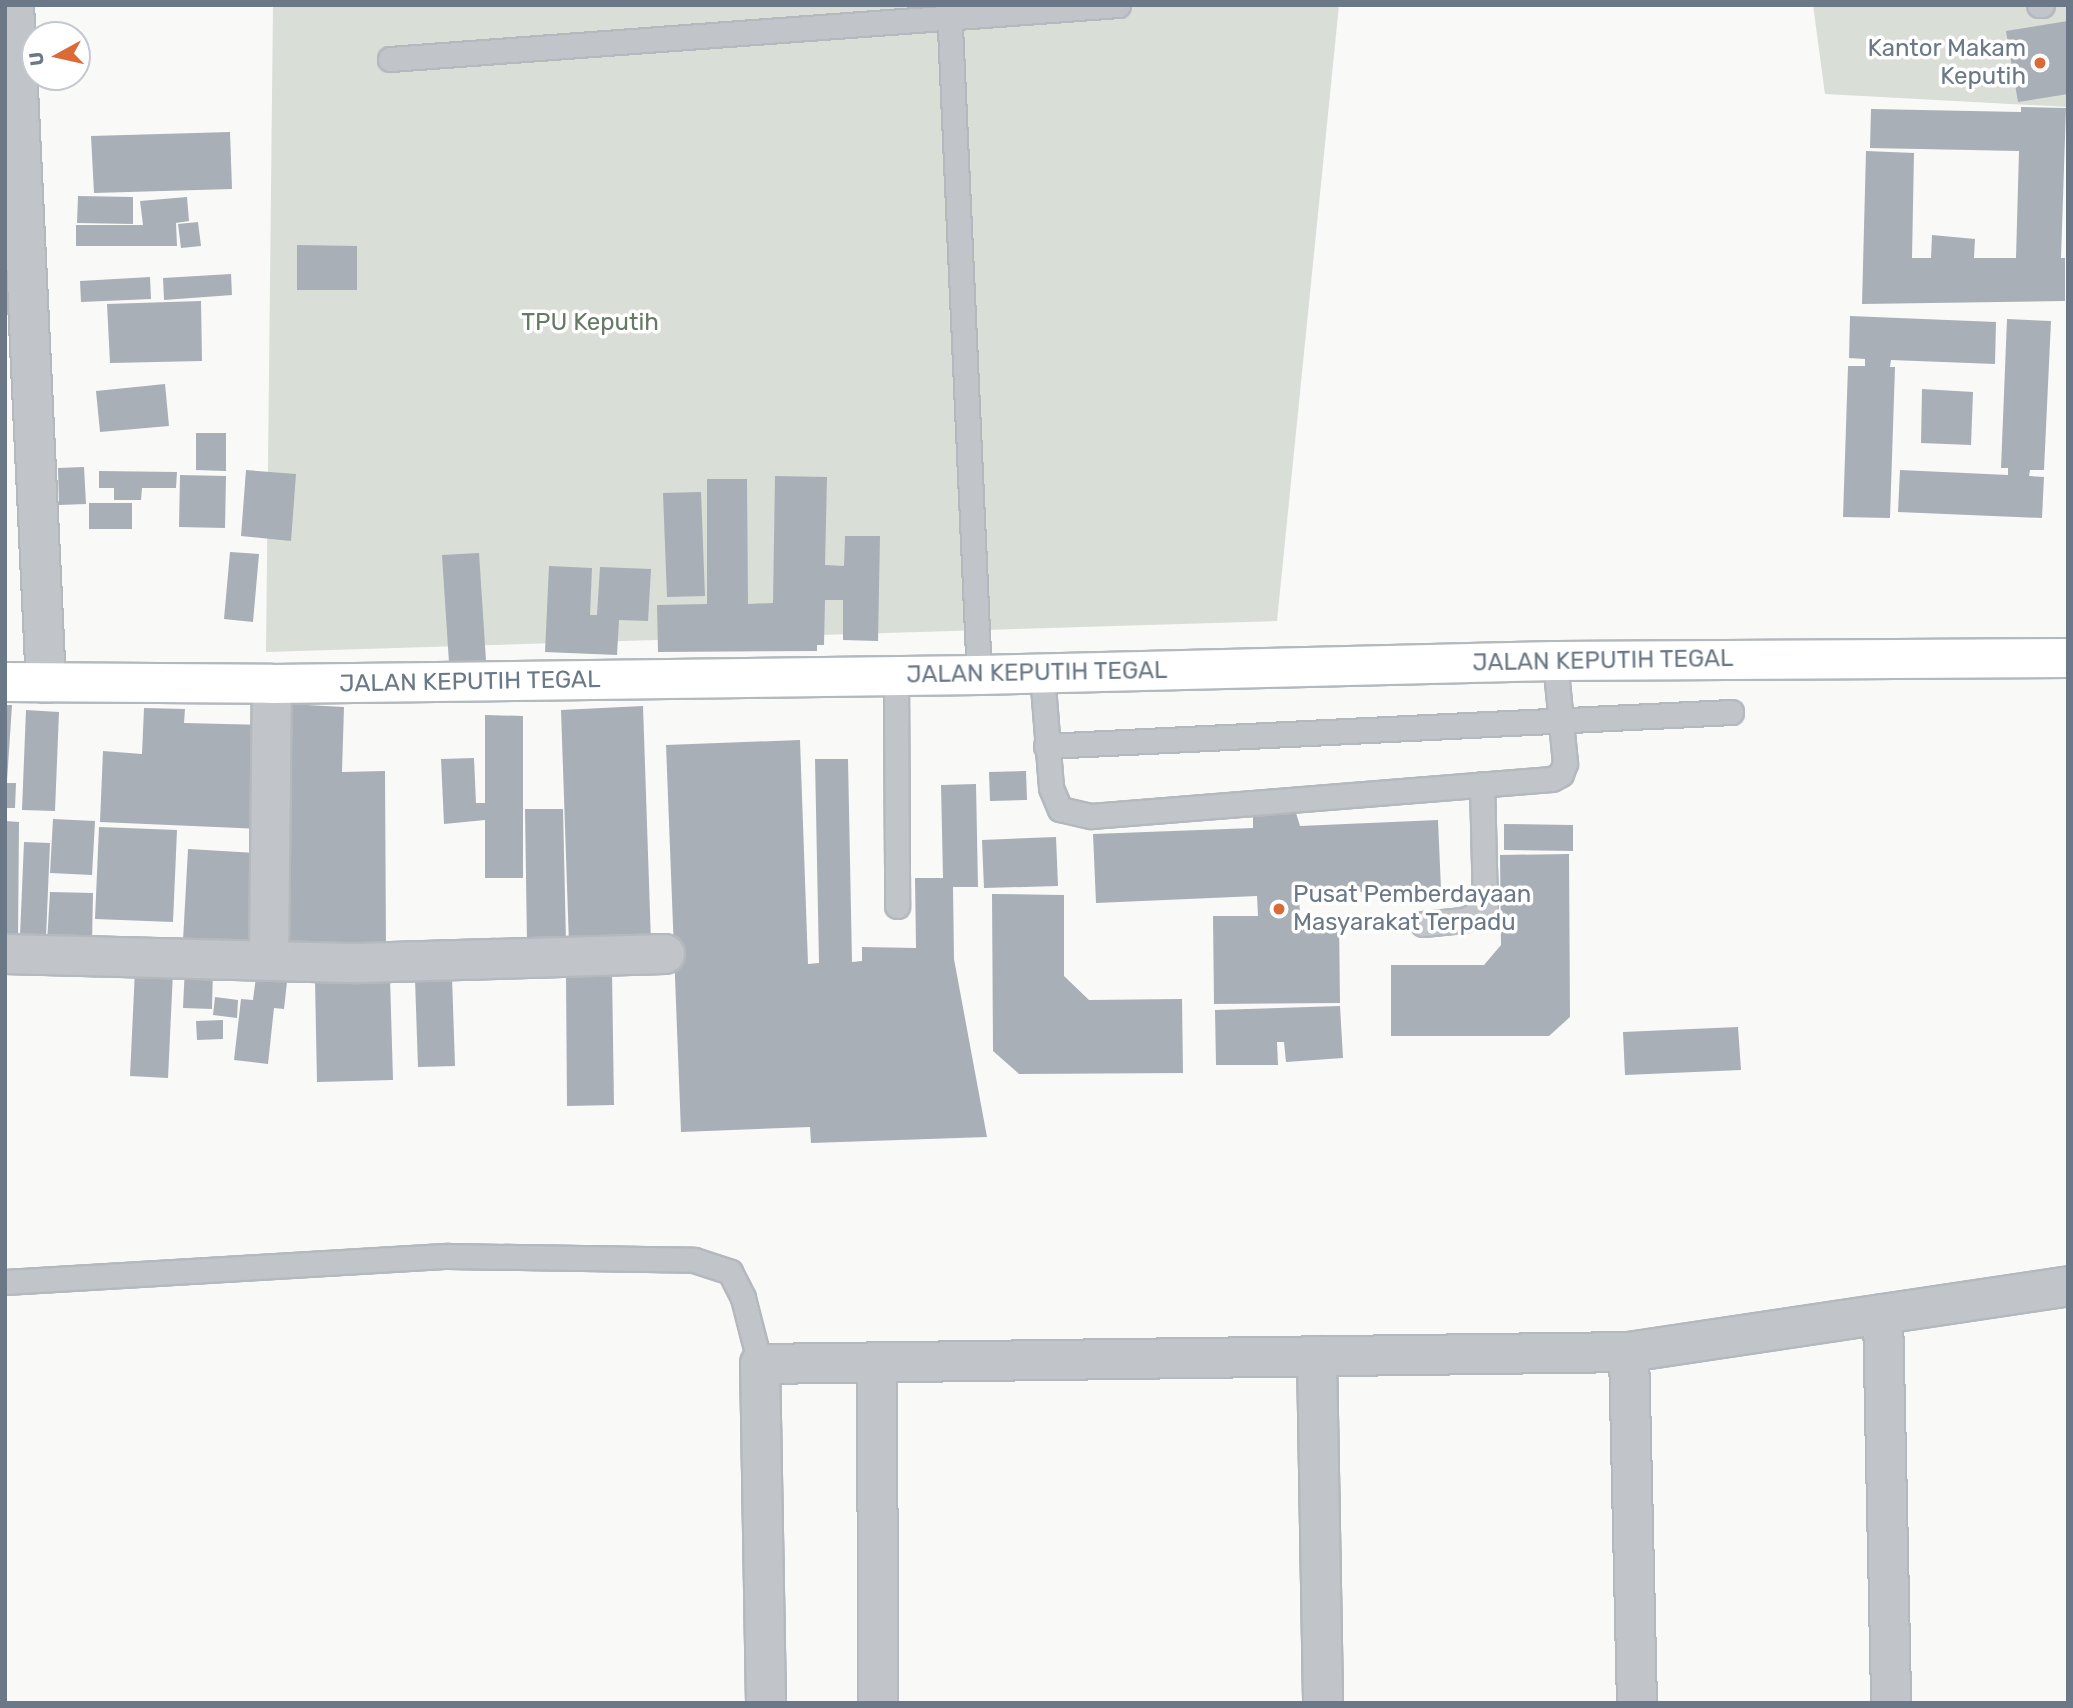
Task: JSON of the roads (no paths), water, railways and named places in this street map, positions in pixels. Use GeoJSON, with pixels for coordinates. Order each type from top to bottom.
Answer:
{"type":"FeatureCollection","features":[{"type":"Feature","properties":{"kind":"main road","name":"JALAN KEPUTIH TEGAL"},"geometry":{"type":"LineString","coordinates":[[5,682],[272,684],[896,677],[1555,661],[2068,658]]}},
{"type":"Feature","properties":{"kind":"street"},"geometry":{"type":"LineString","coordinates":[[14,5],[46,683]]}},
{"type":"Feature","properties":{"kind":"street"},"geometry":{"type":"LineString","coordinates":[[269,960],[272,684]]}},
{"type":"Feature","properties":{"kind":"street"},"geometry":{"type":"LineString","coordinates":[[5,954],[358,963],[666,954]]}},
{"type":"Feature","properties":{"kind":"street"},"geometry":{"type":"LineString","coordinates":[[766,1703],[760,1364],[1629,1352],[2068,1286]]}},
{"type":"Feature","properties":{"kind":"street"},"geometry":{"type":"LineString","coordinates":[[1883,1314],[1891,1703]]}},
{"type":"Feature","properties":{"kind":"street"},"geometry":{"type":"LineString","coordinates":[[1629,1352],[1637,1703]]}},
{"type":"Feature","properties":{"kind":"street"},"geometry":{"type":"LineString","coordinates":[[1317,1356],[1323,1703]]}},
{"type":"Feature","properties":{"kind":"street"},"geometry":{"type":"LineString","coordinates":[[877,1362],[878,1703]]}},
{"type":"Feature","properties":{"kind":"lane"},"geometry":{"type":"LineString","coordinates":[[390,59],[949,11],[1118,5]]}},
{"type":"Feature","properties":{"kind":"lane"},"geometry":{"type":"LineString","coordinates":[[949,11],[979,675]]}},
{"type":"Feature","properties":{"kind":"lane"},"geometry":{"type":"LineString","coordinates":[[1042,673],[1051,788],[1060,808],[1091,816],[1552,779],[1561,774],[1565,764],[1555,661]]}},
{"type":"Feature","properties":{"kind":"lane"},"geometry":{"type":"LineString","coordinates":[[896,677],[897,906]]}},
{"type":"Feature","properties":{"kind":"lane"},"geometry":{"type":"LineString","coordinates":[[1046,746],[1731,712]]}},
{"type":"Feature","properties":{"kind":"lane"},"geometry":{"type":"LineString","coordinates":[[1423,923],[1463,920],[1479,915],[1485,906],[1482,784]]}},
{"type":"Feature","properties":{"kind":"lane"},"geometry":{"type":"LineString","coordinates":[[5,1282],[448,1256],[694,1260],[730,1272],[743,1298],[760,1364]]}},
{"type":"Feature","properties":{"kind":"place","name":"Kantor Makam Keputih"},"geometry":{"type":"Point","coordinates":[2040,63]}},
{"type":"Feature","properties":{"kind":"place","name":"Pusat Pemberdayaan Masyarakat Terpadu"},"geometry":{"type":"Point","coordinates":[1279,909]}},
{"type":"Feature","properties":{"kind":"park label","name":"TPU Keputih"},"geometry":{"type":"Point","coordinates":[590,323]}}]}
